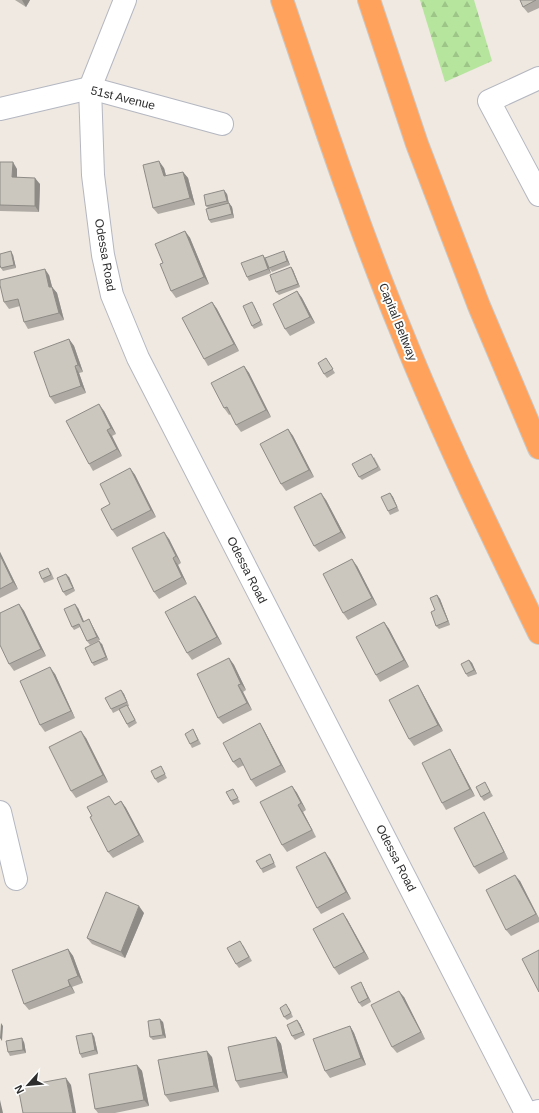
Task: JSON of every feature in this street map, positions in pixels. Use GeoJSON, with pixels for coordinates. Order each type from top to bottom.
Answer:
{"type":"FeatureCollection","features":[{"type":"Feature","properties":{"kind":"highway","name":"Capital Beltway"},"geometry":{"type":"LineString","coordinates":[[282,0],[340,172],[402,334],[472,494],[539,633]]}},
{"type":"Feature","properties":{"kind":"highway"},"geometry":{"type":"LineString","coordinates":[[369,0],[417,144],[479,306],[539,448]]}},
{"type":"Feature","properties":{"kind":"street","name":"Odessa Road"},"geometry":{"type":"LineString","coordinates":[[124,0],[90,88],[93,175],[103,255],[112,295],[138,358],[526,1113]]}},
{"type":"Feature","properties":{"kind":"street"},"geometry":{"type":"LineString","coordinates":[[539,78],[489,101],[539,195]]}},
{"type":"Feature","properties":{"kind":"street","name":"51st Avenue"},"geometry":{"type":"LineString","coordinates":[[0,109],[90,88],[222,124]]}},
{"type":"Feature","properties":{"kind":"street"},"geometry":{"type":"LineString","coordinates":[[0,812],[16,880]]}},
{"type":"Feature","properties":{"kind":"street"},"geometry":{"type":"LineString","coordinates":[[531,1113],[539,1111]]}},
{"type":"Feature","properties":{"kind":"green space"},"geometry":{"type":"Polygon","coordinates":[[[420,0],[474,0],[492,61],[445,82],[420,0]]]}},
{"type":"Feature","properties":{"kind":"building"},"geometry":{"type":"Polygon","coordinates":[[[520,0],[536,0],[523,7],[520,0]]]}},
{"type":"Feature","properties":{"kind":"building"},"geometry":{"type":"Polygon","coordinates":[[[159,161],[164,176],[183,172],[190,198],[153,208],[143,165],[159,161]]]}},
{"type":"Feature","properties":{"kind":"building"},"geometry":{"type":"Polygon","coordinates":[[[0,162],[13,162],[12,177],[35,178],[35,206],[0,205],[0,162]]]}},
{"type":"Feature","properties":{"kind":"building"},"geometry":{"type":"Polygon","coordinates":[[[224,190],[227,201],[206,206],[204,195],[224,190]]]}},
{"type":"Feature","properties":{"kind":"building"},"geometry":{"type":"Polygon","coordinates":[[[229,203],[232,214],[209,220],[206,209],[229,203]]]}},
{"type":"Feature","properties":{"kind":"building"},"geometry":{"type":"Polygon","coordinates":[[[185,231],[204,277],[171,291],[160,264],[163,263],[155,244],[185,231]]]}},
{"type":"Feature","properties":{"kind":"building"},"geometry":{"type":"Polygon","coordinates":[[[11,251],[14,265],[1,268],[0,254],[11,251]]]}},
{"type":"Feature","properties":{"kind":"building"},"geometry":{"type":"Polygon","coordinates":[[[284,251],[287,261],[269,268],[265,258],[284,251]]]}},
{"type":"Feature","properties":{"kind":"building"},"geometry":{"type":"Polygon","coordinates":[[[263,255],[268,269],[247,277],[241,263],[263,255]]]}},
{"type":"Feature","properties":{"kind":"building"},"geometry":{"type":"Polygon","coordinates":[[[291,267],[298,284],[276,292],[270,275],[291,267]]]}},
{"type":"Feature","properties":{"kind":"building"},"geometry":{"type":"Polygon","coordinates":[[[45,269],[49,287],[52,287],[59,313],[24,322],[18,299],[4,302],[0,280],[45,269]]]}},
{"type":"Feature","properties":{"kind":"building"},"geometry":{"type":"Polygon","coordinates":[[[297,291],[310,317],[285,329],[273,304],[297,291]]]}},
{"type":"Feature","properties":{"kind":"building"},"geometry":{"type":"Polygon","coordinates":[[[212,302],[234,344],[204,359],[182,318],[212,302]]]}},
{"type":"Feature","properties":{"kind":"building"},"geometry":{"type":"Polygon","coordinates":[[[252,302],[261,321],[252,326],[243,306],[252,302]]]}},
{"type":"Feature","properties":{"kind":"building"},"geometry":{"type":"Polygon","coordinates":[[[69,339],[78,365],[75,366],[81,386],[50,397],[34,352],[69,339]]]}},
{"type":"Feature","properties":{"kind":"building"},"geometry":{"type":"Polygon","coordinates":[[[326,358],[333,369],[324,374],[318,363],[326,358]]]}},
{"type":"Feature","properties":{"kind":"building"},"geometry":{"type":"Polygon","coordinates":[[[244,366],[266,410],[236,425],[227,407],[224,408],[211,383],[244,366]]]}},
{"type":"Feature","properties":{"kind":"building"},"geometry":{"type":"Polygon","coordinates":[[[99,404],[111,428],[107,430],[117,449],[89,464],[66,421],[99,404]]]}},
{"type":"Feature","properties":{"kind":"building"},"geometry":{"type":"Polygon","coordinates":[[[288,429],[309,470],[281,484],[260,444],[288,429]]]}},
{"type":"Feature","properties":{"kind":"building"},"geometry":{"type":"Polygon","coordinates":[[[371,454],[378,467],[359,477],[352,464],[371,454]]]}},
{"type":"Feature","properties":{"kind":"building"},"geometry":{"type":"Polygon","coordinates":[[[130,468],[151,510],[112,530],[101,509],[110,504],[100,484],[130,468]]]}},
{"type":"Feature","properties":{"kind":"building"},"geometry":{"type":"Polygon","coordinates":[[[321,493],[341,532],[314,546],[294,507],[321,493]]]}},
{"type":"Feature","properties":{"kind":"building"},"geometry":{"type":"Polygon","coordinates":[[[390,493],[397,507],[388,511],[381,497],[390,493]]]}},
{"type":"Feature","properties":{"kind":"building"},"geometry":{"type":"Polygon","coordinates":[[[164,532],[176,556],[173,558],[182,577],[154,592],[132,548],[164,532]]]}},
{"type":"Feature","properties":{"kind":"building"},"geometry":{"type":"Polygon","coordinates":[[[0,555],[13,582],[0,589],[0,555]]]}},
{"type":"Feature","properties":{"kind":"building"},"geometry":{"type":"Polygon","coordinates":[[[352,559],[372,598],[343,613],[323,574],[352,559]]]}},
{"type":"Feature","properties":{"kind":"building"},"geometry":{"type":"Polygon","coordinates":[[[48,568],[51,575],[42,579],[39,572],[48,568]]]}},
{"type":"Feature","properties":{"kind":"building"},"geometry":{"type":"Polygon","coordinates":[[[66,574],[73,588],[63,592],[57,578],[66,574]]]}},
{"type":"Feature","properties":{"kind":"building"},"geometry":{"type":"Polygon","coordinates":[[[437,595],[448,621],[436,626],[431,612],[435,610],[430,598],[437,595]]]}},
{"type":"Feature","properties":{"kind":"building"},"geometry":{"type":"Polygon","coordinates":[[[195,596],[217,637],[187,653],[165,612],[195,596]]]}},
{"type":"Feature","properties":{"kind":"building"},"geometry":{"type":"Polygon","coordinates":[[[19,604],[41,649],[9,664],[0,645],[0,613],[19,604]]]}},
{"type":"Feature","properties":{"kind":"building"},"geometry":{"type":"Polygon","coordinates":[[[75,604],[83,622],[89,619],[97,637],[87,641],[79,624],[72,627],[64,609],[75,604]]]}},
{"type":"Feature","properties":{"kind":"building"},"geometry":{"type":"Polygon","coordinates":[[[384,622],[404,660],[376,675],[356,637],[384,622]]]}},
{"type":"Feature","properties":{"kind":"building"},"geometry":{"type":"Polygon","coordinates":[[[99,641],[106,657],[92,663],[85,648],[99,641]]]}},
{"type":"Feature","properties":{"kind":"building"},"geometry":{"type":"Polygon","coordinates":[[[229,658],[241,684],[238,685],[247,703],[218,718],[197,674],[229,658]]]}},
{"type":"Feature","properties":{"kind":"building"},"geometry":{"type":"Polygon","coordinates":[[[469,660],[474,670],[466,674],[461,664],[469,660]]]}},
{"type":"Feature","properties":{"kind":"building"},"geometry":{"type":"Polygon","coordinates":[[[50,667],[71,711],[40,725],[20,681],[50,667]]]}},
{"type":"Feature","properties":{"kind":"building"},"geometry":{"type":"Polygon","coordinates":[[[418,685],[438,725],[409,739],[389,700],[418,685]]]}},
{"type":"Feature","properties":{"kind":"building"},"geometry":{"type":"Polygon","coordinates":[[[121,690],[127,702],[111,709],[105,698],[121,690]]]}},
{"type":"Feature","properties":{"kind":"building"},"geometry":{"type":"Polygon","coordinates":[[[127,705],[135,720],[127,724],[119,709],[127,705]]]}},
{"type":"Feature","properties":{"kind":"building"},"geometry":{"type":"Polygon","coordinates":[[[260,723],[281,765],[251,780],[240,758],[233,762],[223,743],[260,723]]]}},
{"type":"Feature","properties":{"kind":"building"},"geometry":{"type":"Polygon","coordinates":[[[193,729],[198,740],[190,744],[185,734],[193,729]]]}},
{"type":"Feature","properties":{"kind":"building"},"geometry":{"type":"Polygon","coordinates":[[[81,731],[103,775],[71,791],[49,747],[81,731]]]}},
{"type":"Feature","properties":{"kind":"building"},"geometry":{"type":"Polygon","coordinates":[[[450,749],[470,789],[442,803],[422,763],[450,749]]]}},
{"type":"Feature","properties":{"kind":"building"},"geometry":{"type":"Polygon","coordinates":[[[161,766],[165,774],[155,779],[151,771],[161,766]]]}},
{"type":"Feature","properties":{"kind":"building"},"geometry":{"type":"Polygon","coordinates":[[[485,782],[490,792],[481,797],[476,787],[485,782]]]}},
{"type":"Feature","properties":{"kind":"building"},"geometry":{"type":"Polygon","coordinates":[[[292,786],[301,803],[298,805],[312,830],[282,845],[260,802],[292,786]]]}},
{"type":"Feature","properties":{"kind":"building"},"geometry":{"type":"Polygon","coordinates":[[[233,789],[238,798],[231,801],[226,792],[233,789]]]}},
{"type":"Feature","properties":{"kind":"building"},"geometry":{"type":"Polygon","coordinates":[[[109,796],[115,805],[121,801],[139,835],[108,852],[90,817],[92,816],[87,807],[109,796]]]}},
{"type":"Feature","properties":{"kind":"building"},"geometry":{"type":"Polygon","coordinates":[[[484,812],[504,852],[474,867],[454,828],[484,812]]]}},
{"type":"Feature","properties":{"kind":"building"},"geometry":{"type":"Polygon","coordinates":[[[325,852],[346,892],[317,908],[296,867],[325,852]]]}},
{"type":"Feature","properties":{"kind":"building"},"geometry":{"type":"Polygon","coordinates":[[[270,854],[274,863],[261,869],[256,861],[270,854]]]}},
{"type":"Feature","properties":{"kind":"building"},"geometry":{"type":"Polygon","coordinates":[[[515,875],[536,914],[506,930],[486,890],[515,875]]]}},
{"type":"Feature","properties":{"kind":"building"},"geometry":{"type":"Polygon","coordinates":[[[106,892],[139,906],[121,952],[87,938],[106,892]]]}},
{"type":"Feature","properties":{"kind":"building"},"geometry":{"type":"Polygon","coordinates":[[[343,913],[364,952],[334,968],[313,929],[343,913]]]}},
{"type":"Feature","properties":{"kind":"building"},"geometry":{"type":"Polygon","coordinates":[[[240,941],[249,957],[236,964],[227,948],[240,941]]]}},
{"type":"Feature","properties":{"kind":"building"},"geometry":{"type":"Polygon","coordinates":[[[68,949],[78,976],[68,980],[70,986],[24,1004],[12,970],[68,949]]]}},
{"type":"Feature","properties":{"kind":"building"},"geometry":{"type":"Polygon","coordinates":[[[539,950],[539,992],[522,959],[539,950]]]}},
{"type":"Feature","properties":{"kind":"building"},"geometry":{"type":"Polygon","coordinates":[[[361,982],[368,998],[359,1003],[351,987],[361,982]]]}},
{"type":"Feature","properties":{"kind":"building"},"geometry":{"type":"Polygon","coordinates":[[[399,991],[421,1032],[392,1047],[371,1005],[399,991]]]}},
{"type":"Feature","properties":{"kind":"building"},"geometry":{"type":"Polygon","coordinates":[[[286,1004],[291,1013],[284,1017],[280,1008],[286,1004]]]}},
{"type":"Feature","properties":{"kind":"building"},"geometry":{"type":"Polygon","coordinates":[[[160,1019],[163,1035],[150,1037],[148,1021],[160,1019]]]}},
{"type":"Feature","properties":{"kind":"building"},"geometry":{"type":"Polygon","coordinates":[[[297,1020],[303,1032],[292,1036],[287,1025],[297,1020]]]}},
{"type":"Feature","properties":{"kind":"building"},"geometry":{"type":"Polygon","coordinates":[[[350,1026],[361,1058],[325,1071],[313,1039],[350,1026]]]}},
{"type":"Feature","properties":{"kind":"building"},"geometry":{"type":"Polygon","coordinates":[[[92,1033],[95,1050],[80,1054],[76,1036],[92,1033]]]}},
{"type":"Feature","properties":{"kind":"building"},"geometry":{"type":"Polygon","coordinates":[[[276,1037],[283,1072],[236,1081],[228,1047],[276,1037]]]}},
{"type":"Feature","properties":{"kind":"building"},"geometry":{"type":"Polygon","coordinates":[[[22,1038],[23,1050],[8,1052],[6,1041],[22,1038]]]}},
{"type":"Feature","properties":{"kind":"building"},"geometry":{"type":"Polygon","coordinates":[[[207,1051],[214,1086],[165,1095],[158,1060],[207,1051]]]}},
{"type":"Feature","properties":{"kind":"building"},"geometry":{"type":"Polygon","coordinates":[[[137,1065],[144,1100],[95,1109],[89,1074],[137,1065]]]}},
{"type":"Feature","properties":{"kind":"building"},"geometry":{"type":"Polygon","coordinates":[[[66,1078],[73,1113],[23,1113],[18,1087],[66,1078]]]}}]}
